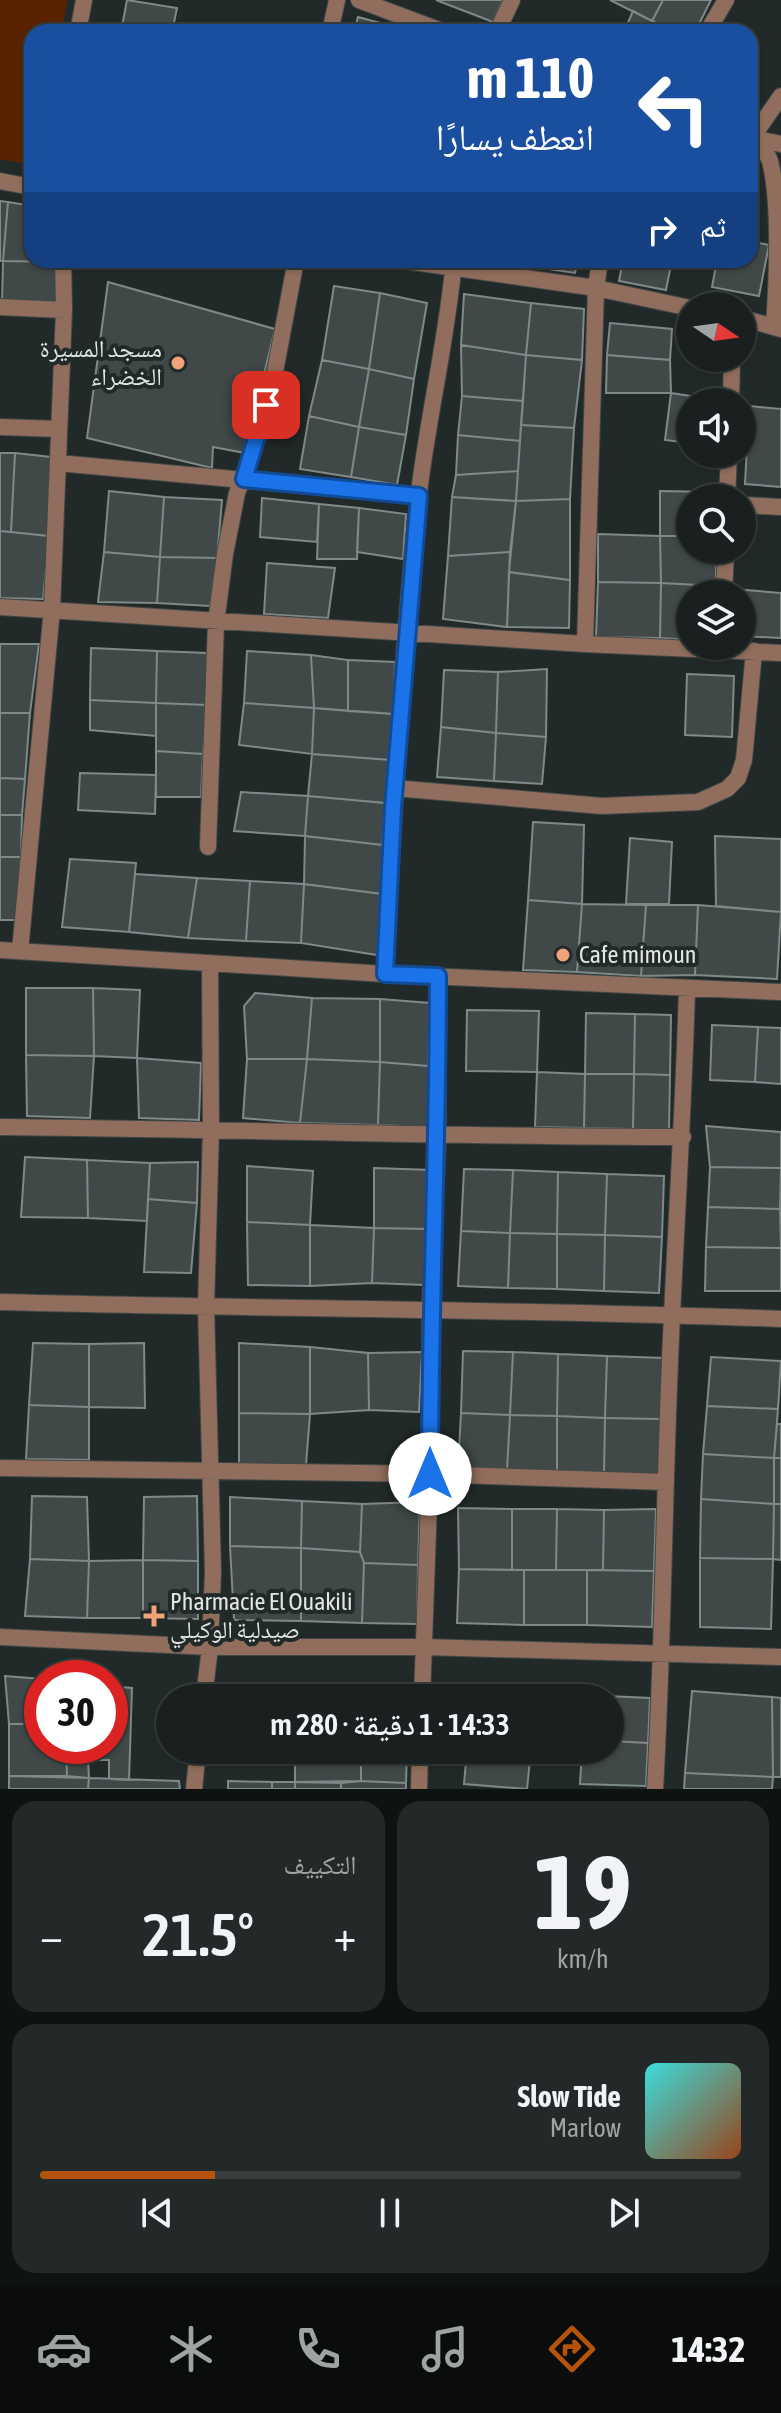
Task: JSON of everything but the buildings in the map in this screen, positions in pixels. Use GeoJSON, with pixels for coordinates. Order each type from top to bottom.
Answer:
{"type":"FeatureCollection","features":[{"type":"Feature","properties":{"kind":"street"},"geometry":{"type":"LineString","coordinates":[[80,24],[84,0]]}},
{"type":"Feature","properties":{"kind":"street"},"geometry":{"type":"LineString","coordinates":[[332,24],[337,0]]}},
{"type":"Feature","properties":{"kind":"street"},"geometry":{"type":"LineString","coordinates":[[359,0],[423,24]]}},
{"type":"Feature","properties":{"kind":"street"},"geometry":{"type":"LineString","coordinates":[[501,24],[512,0]]}},
{"type":"Feature","properties":{"kind":"street"},"geometry":{"type":"LineString","coordinates":[[712,24],[726,0]]}},
{"type":"Feature","properties":{"kind":"street"},"geometry":{"type":"LineString","coordinates":[[758,128],[781,96]]}},
{"type":"Feature","properties":{"kind":"street"},"geometry":{"type":"LineString","coordinates":[[758,139],[781,144]]}},
{"type":"Feature","properties":{"kind":"street"},"geometry":{"type":"LineString","coordinates":[[756,322],[777,328],[775,176],[769,157],[758,145]]}},
{"type":"Feature","properties":{"kind":"street"},"geometry":{"type":"LineString","coordinates":[[0,181],[24,186]]}},
{"type":"Feature","properties":{"kind":"street"},"geometry":{"type":"LineString","coordinates":[[20,951],[52,609],[63,268]]}},
{"type":"Feature","properties":{"kind":"street"},"geometry":{"type":"LineString","coordinates":[[208,847],[216,623],[230,523],[274,377],[294,268]]}},
{"type":"Feature","properties":{"kind":"street"},"geometry":{"type":"LineString","coordinates":[[385,974],[394,788],[419,496],[454,268]]}},
{"type":"Feature","properties":{"kind":"street"},"geometry":{"type":"LineString","coordinates":[[473,268],[596,288],[676,305]]}},
{"type":"Feature","properties":{"kind":"street"},"geometry":{"type":"LineString","coordinates":[[585,644],[599,268]]}},
{"type":"Feature","properties":{"kind":"street"},"geometry":{"type":"LineString","coordinates":[[0,307],[64,310]]}},
{"type":"Feature","properties":{"kind":"street"},"geometry":{"type":"LineString","coordinates":[[0,427],[59,429]]}},
{"type":"Feature","properties":{"kind":"street"},"geometry":{"type":"LineString","coordinates":[[58,463],[419,496]]}},
{"type":"Feature","properties":{"kind":"street"},"geometry":{"type":"LineString","coordinates":[[756,506],[781,507]]}},
{"type":"Feature","properties":{"kind":"street"},"geometry":{"type":"LineString","coordinates":[[0,607],[216,623],[676,647]]}},
{"type":"Feature","properties":{"kind":"street"},"geometry":{"type":"LineString","coordinates":[[756,651],[781,653]]}},
{"type":"Feature","properties":{"kind":"street"},"geometry":{"type":"LineString","coordinates":[[394,788],[602,806],[698,802],[727,789],[738,778],[744,760],[753,660]]}},
{"type":"Feature","properties":{"kind":"street"},"geometry":{"type":"LineString","coordinates":[[0,950],[385,974],[781,992]]}},
{"type":"Feature","properties":{"kind":"street"},"geometry":{"type":"LineString","coordinates":[[206,1684],[213,1571],[206,1307],[211,1129],[210,963]]}},
{"type":"Feature","properties":{"kind":"street"},"geometry":{"type":"LineString","coordinates":[[423,1684],[430,1474],[430,1308],[438,1136],[438,976]]}},
{"type":"Feature","properties":{"kind":"street"},"geometry":{"type":"LineString","coordinates":[[655,1789],[687,988]]}},
{"type":"Feature","properties":{"kind":"street"},"geometry":{"type":"LineString","coordinates":[[0,1127],[438,1136],[683,1137]]}},
{"type":"Feature","properties":{"kind":"street"},"geometry":{"type":"LineString","coordinates":[[0,1302],[430,1308],[781,1319]]}},
{"type":"Feature","properties":{"kind":"street"},"geometry":{"type":"LineString","coordinates":[[0,1468],[430,1474],[666,1482]]}},
{"type":"Feature","properties":{"kind":"street"},"geometry":{"type":"LineString","coordinates":[[0,1637],[210,1647],[424,1647],[781,1657]]}},
{"type":"Feature","properties":{"kind":"street"},"geometry":{"type":"LineString","coordinates":[[194,1789],[197,1764]]}},
{"type":"Feature","properties":{"kind":"street"},"geometry":{"type":"LineString","coordinates":[[419,1789],[420,1764]]}},
{"type":"Feature","properties":{"kind":"shaded area"},"geometry":{"type":"Polygon","coordinates":[[[0,0],[67,0],[63,24],[24,24],[24,164],[0,159],[0,0]]]}},
{"type":"Feature","properties":{"kind":"place","name":"مسجد المسيرة الخضراء"},"geometry":{"type":"Point","coordinates":[178,363]}},
{"type":"Feature","properties":{"kind":"place","name":"Cafe mimoun"},"geometry":{"type":"Point","coordinates":[563,955]}},
{"type":"Feature","properties":{"kind":"place","name":"Pharmacie El Ouakili صيدلية الوكيلي"},"geometry":{"type":"Point","coordinates":[154,1616]}},
{"type":"Feature","properties":{"kind":"route"},"geometry":{"type":"LineString","coordinates":[[266,405],[244,479],[419,496],[393,808],[385,974],[438,976],[438,1129],[430,1308],[430,1474]]}}]}
